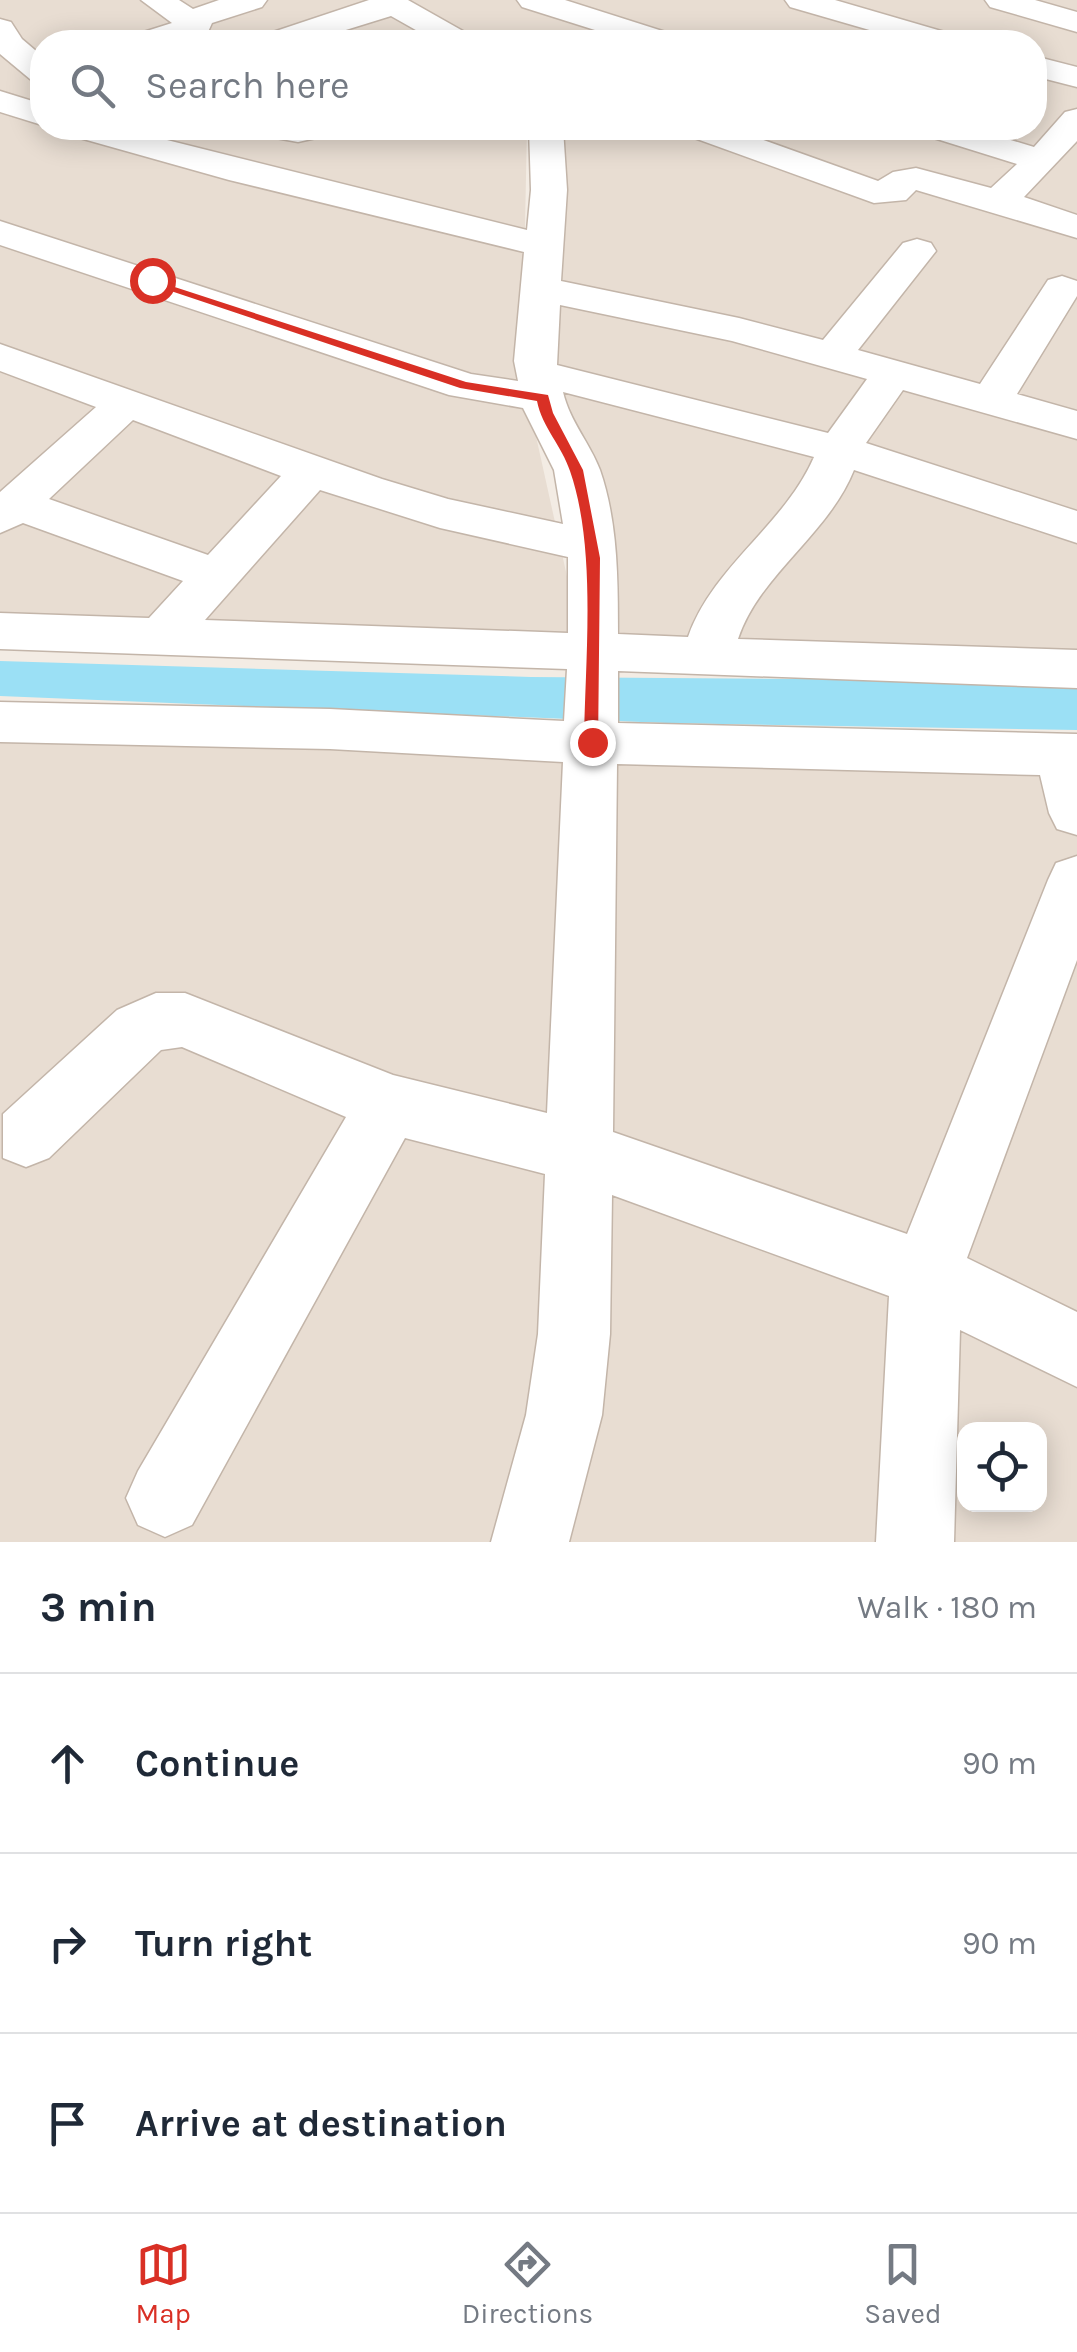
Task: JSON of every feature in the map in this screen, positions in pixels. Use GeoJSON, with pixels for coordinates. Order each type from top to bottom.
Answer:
{"type":"FeatureCollection","features":[{"type":"Feature","properties":{"kind":"street"},"geometry":{"type":"LineString","coordinates":[[157,0],[197,25],[182,30]]}},
{"type":"Feature","properties":{"kind":"street"},"geometry":{"type":"LineString","coordinates":[[189,20],[251,0]]}},
{"type":"Feature","properties":{"kind":"street"},"geometry":{"type":"LineString","coordinates":[[533,0],[627,30]]}},
{"type":"Feature","properties":{"kind":"street"},"geometry":{"type":"LineString","coordinates":[[801,0],[903,30]]}},
{"type":"Feature","properties":{"kind":"street"},"geometry":{"type":"LineString","coordinates":[[1002,0],[1077,22]]}},
{"type":"Feature","properties":{"kind":"street"},"geometry":{"type":"LineString","coordinates":[[313,30],[399,3],[441,30]]}},
{"type":"Feature","properties":{"kind":"street"},"geometry":{"type":"LineString","coordinates":[[0,29],[30,64]]}},
{"type":"Feature","properties":{"kind":"street"},"geometry":{"type":"LineString","coordinates":[[1047,69],[1077,77]]}},
{"type":"Feature","properties":{"kind":"street"},"geometry":{"type":"LineString","coordinates":[[0,92],[30,80]]}},
{"type":"Feature","properties":{"kind":"street"},"geometry":{"type":"LineString","coordinates":[[0,101],[30,111]]}},
{"type":"Feature","properties":{"kind":"street"},"geometry":{"type":"LineString","coordinates":[[998,202],[1065,137]]}},
{"type":"Feature","properties":{"kind":"street"},"geometry":{"type":"LineString","coordinates":[[131,140],[180,152],[722,326],[1077,424]]}},
{"type":"Feature","properties":{"kind":"street"},"geometry":{"type":"LineString","coordinates":[[180,152],[210,140]]}},
{"type":"Feature","properties":{"kind":"street"},"geometry":{"type":"LineString","coordinates":[[530,1542],[564,1415],[574,1334],[592,696],[591,545],[577,470],[546,413],[535,361],[544,267],[546,140]]}},
{"type":"Feature","properties":{"kind":"street"},"geometry":{"type":"LineString","coordinates":[[731,140],[874,192],[893,192],[910,178],[1077,227]]}},
{"type":"Feature","properties":{"kind":"street"},"geometry":{"type":"LineString","coordinates":[[0,232],[464,386],[540,385],[840,450],[1077,526]]}},
{"type":"Feature","properties":{"kind":"street"},"geometry":{"type":"LineString","coordinates":[[832,356],[917,251]]}},
{"type":"Feature","properties":{"kind":"street"},"geometry":{"type":"LineString","coordinates":[[992,400],[1062,288]]}},
{"type":"Feature","properties":{"kind":"street"},"geometry":{"type":"LineString","coordinates":[[0,356],[313,469],[511,533],[591,545]]}},
{"type":"Feature","properties":{"kind":"street"},"geometry":{"type":"LineString","coordinates":[[707,655],[724,608],[819,496],[840,450],[893,373]]}},
{"type":"Feature","properties":{"kind":"street"},"geometry":{"type":"LineString","coordinates":[[8,511],[127,402]]}},
{"type":"Feature","properties":{"kind":"street"},"geometry":{"type":"LineString","coordinates":[[162,636],[313,469]]}},
{"type":"Feature","properties":{"kind":"street"},"geometry":{"type":"LineString","coordinates":[[8,511],[218,576]]}},
{"type":"Feature","properties":{"kind":"street"},"geometry":{"type":"LineString","coordinates":[[0,631],[162,636],[592,696],[1070,755],[1077,812]]}},
{"type":"Feature","properties":{"kind":"street"},"geometry":{"type":"LineString","coordinates":[[0,722],[330,728],[592,696],[707,655],[1077,668]]}},
{"type":"Feature","properties":{"kind":"street"},"geometry":{"type":"LineString","coordinates":[[914,1542],[926,1274],[1077,880]]}},
{"type":"Feature","properties":{"kind":"street"},"geometry":{"type":"LineString","coordinates":[[26,1136],[139,1030],[156,1020],[203,1025],[389,1104],[582,1153],[926,1274],[1077,1350]]}},
{"type":"Feature","properties":{"kind":"street"},"geometry":{"type":"LineString","coordinates":[[165,1498],[389,1104]]}},
{"type":"Feature","properties":{"kind":"shaded area"},"geometry":{"type":"Polygon","coordinates":[[[0,0],[373,0],[424,30],[30,30],[30,140],[527,140],[522,373],[568,581],[568,644],[0,628],[0,0]]]}},
{"type":"Feature","properties":{"kind":"shaded area"},"geometry":{"type":"Polygon","coordinates":[[[402,0],[1077,0],[1077,658],[620,646],[618,562],[565,408],[555,358],[562,206],[560,140],[1047,140],[1047,30],[453,30],[402,0]]]}},
{"type":"Feature","properties":{"kind":"shaded area"},"geometry":{"type":"Polygon","coordinates":[[[0,733],[571,755],[549,1330],[496,1542],[0,1542],[0,733]]]}},
{"type":"Feature","properties":{"kind":"shaded area"},"geometry":{"type":"Polygon","coordinates":[[[617,764],[1077,764],[1077,1542],[549,1542],[617,764]]]}},
{"type":"Feature","properties":{"kind":"water"},"geometry":{"type":"Polygon","coordinates":[[[0,661],[531,677],[919,680],[1077,688],[1077,730],[666,723],[0,696],[0,661]]]}},
{"type":"Feature","properties":{"kind":"route"},"geometry":{"type":"LineString","coordinates":[[152,280],[464,386],[543,398],[546,413],[577,470],[593,558],[592,742]]}}]}
